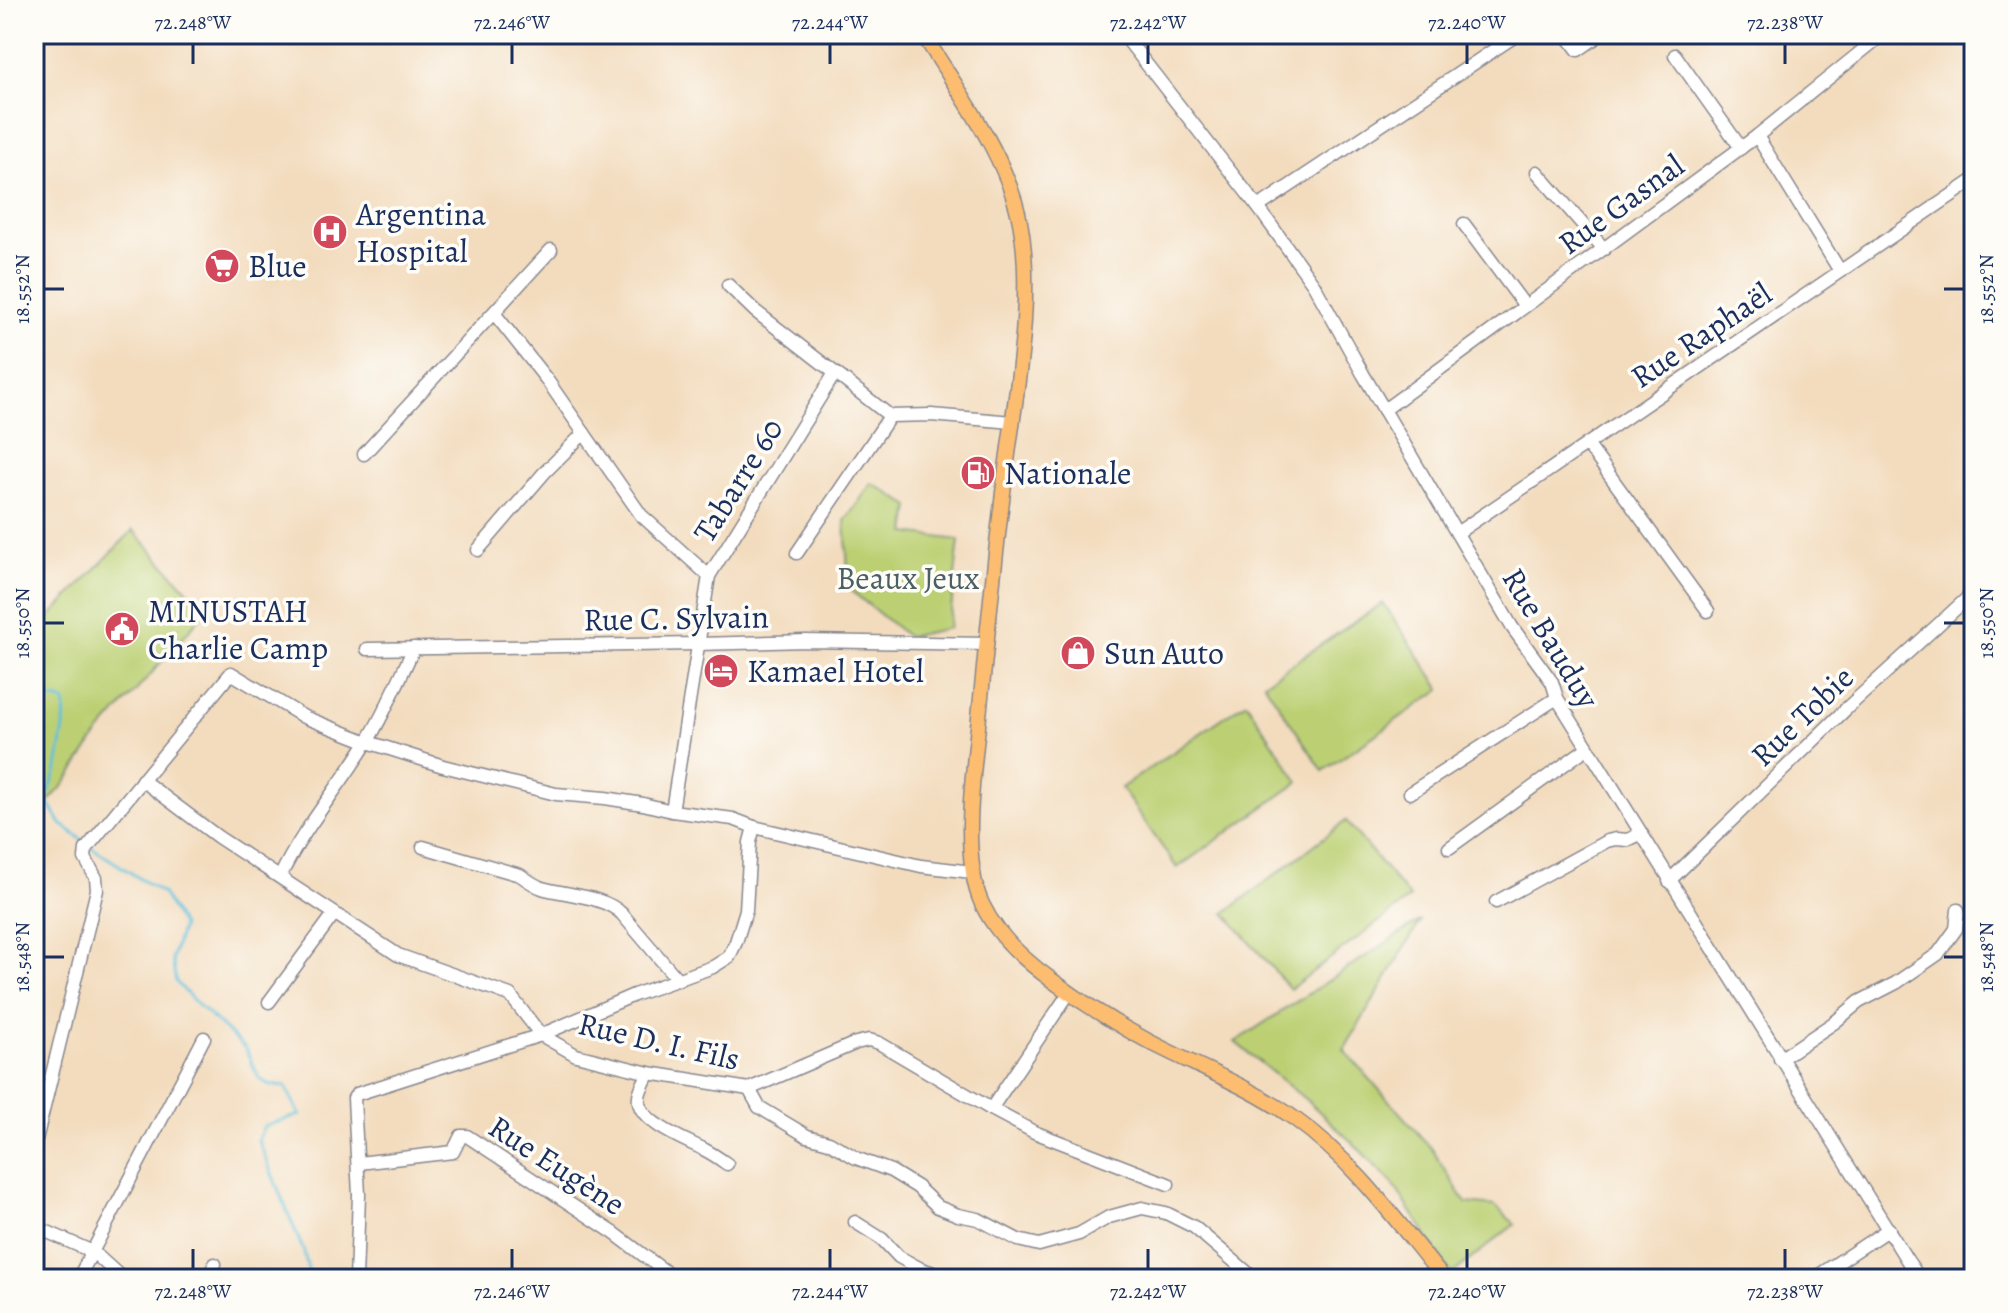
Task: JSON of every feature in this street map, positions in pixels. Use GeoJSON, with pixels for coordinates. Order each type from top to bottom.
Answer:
{"type":"FeatureCollection","features":[{"type":"Feature","properties":{"kind":"main road"},"geometry":{"type":"LineString","coordinates":[[923,34],[1004,170],[1024,246],[1021,343],[996,547],[972,791],[972,872],[981,901],[993,925],[1031,966],[1069,993],[1147,1041],[1251,1091],[1295,1119],[1367,1184],[1444,1279]]}},
{"type":"Feature","properties":{"kind":"street","name":"Rue Bauduy"},"geometry":{"type":"LineString","coordinates":[[1123,34],[1258,207],[1314,285],[1512,627],[1552,682],[1557,698],[1640,834],[1920,1279]]}},
{"type":"Feature","properties":{"kind":"street"},"geometry":{"type":"LineString","coordinates":[[1258,207],[1518,34]]}},
{"type":"Feature","properties":{"kind":"street"},"geometry":{"type":"LineString","coordinates":[[1566,34],[1578,50],[1601,34]]}},
{"type":"Feature","properties":{"kind":"street","name":"Rue Gasnal"},"geometry":{"type":"LineString","coordinates":[[1384,410],[1757,136],[1883,34]]}},
{"type":"Feature","properties":{"kind":"street"},"geometry":{"type":"LineString","coordinates":[[1675,55],[1741,148]]}},
{"type":"Feature","properties":{"kind":"street"},"geometry":{"type":"LineString","coordinates":[[1757,136],[1840,271]]}},
{"type":"Feature","properties":{"kind":"street"},"geometry":{"type":"LineString","coordinates":[[1537,172],[1604,249]]}},
{"type":"Feature","properties":{"kind":"street","name":"Rue Raphaël"},"geometry":{"type":"LineString","coordinates":[[1457,533],[1974,180]]}},
{"type":"Feature","properties":{"kind":"street"},"geometry":{"type":"LineString","coordinates":[[1464,224],[1525,306]]}},
{"type":"Feature","properties":{"kind":"street"},"geometry":{"type":"LineString","coordinates":[[364,454],[551,250]]}},
{"type":"Feature","properties":{"kind":"street"},"geometry":{"type":"LineString","coordinates":[[728,285],[755,311],[890,416],[931,415],[1013,422]]}},
{"type":"Feature","properties":{"kind":"street"},"geometry":{"type":"LineString","coordinates":[[494,313],[547,380],[641,515],[709,576]]}},
{"type":"Feature","properties":{"kind":"street","name":"Tabarre 60"},"geometry":{"type":"LineString","coordinates":[[672,811],[709,576],[835,373]]}},
{"type":"Feature","properties":{"kind":"street"},"geometry":{"type":"LineString","coordinates":[[797,553],[890,416]]}},
{"type":"Feature","properties":{"kind":"street"},"geometry":{"type":"LineString","coordinates":[[478,550],[544,473],[584,433]]}},
{"type":"Feature","properties":{"kind":"street"},"geometry":{"type":"LineString","coordinates":[[1587,444],[1708,611]]}},
{"type":"Feature","properties":{"kind":"street","name":"Rue Tobie"},"geometry":{"type":"LineString","coordinates":[[1669,881],[1847,708],[1974,592]]}},
{"type":"Feature","properties":{"kind":"street","name":"Rue C. Sylvain"},"geometry":{"type":"LineString","coordinates":[[367,649],[806,641],[987,644]]}},
{"type":"Feature","properties":{"kind":"street"},"geometry":{"type":"LineString","coordinates":[[280,877],[291,853],[315,816],[368,742],[414,648]]}},
{"type":"Feature","properties":{"kind":"street"},"geometry":{"type":"LineString","coordinates":[[34,1148],[97,890],[96,878],[85,858],[86,849],[231,673],[304,717],[443,766],[556,794],[605,798],[733,819],[754,827],[921,866],[972,872]]}},
{"type":"Feature","properties":{"kind":"street"},"geometry":{"type":"LineString","coordinates":[[1410,793],[1557,698]]}},
{"type":"Feature","properties":{"kind":"street"},"geometry":{"type":"LineString","coordinates":[[1449,848],[1587,748]]}},
{"type":"Feature","properties":{"kind":"street"},"geometry":{"type":"LineString","coordinates":[[142,780],[218,837],[398,955],[510,995],[541,1035],[634,995],[713,967],[729,957],[746,910],[750,842],[754,827]]}},
{"type":"Feature","properties":{"kind":"street"},"geometry":{"type":"LineString","coordinates":[[1496,902],[1607,841],[1628,840],[1640,834]]}},
{"type":"Feature","properties":{"kind":"street"},"geometry":{"type":"LineString","coordinates":[[423,847],[520,875],[542,887],[607,903],[622,914],[678,980]]}},
{"type":"Feature","properties":{"kind":"street"},"geometry":{"type":"LineString","coordinates":[[1780,1059],[1859,1002],[1896,983],[1938,954],[1956,929],[1958,910]]}},
{"type":"Feature","properties":{"kind":"street"},"geometry":{"type":"LineString","coordinates":[[269,1002],[334,914]]}},
{"type":"Feature","properties":{"kind":"street"},"geometry":{"type":"LineString","coordinates":[[1069,993],[991,1109],[1034,1132],[1168,1184]]}},
{"type":"Feature","properties":{"kind":"street","name":"Rue D. I. Fils"},"geometry":{"type":"LineString","coordinates":[[359,1163],[354,1098],[357,1094],[541,1035],[576,1055],[649,1073],[749,1089],[869,1040],[991,1109]]}},
{"type":"Feature","properties":{"kind":"street"},"geometry":{"type":"LineString","coordinates":[[78,1279],[204,1038]]}},
{"type":"Feature","properties":{"kind":"street"},"geometry":{"type":"LineString","coordinates":[[649,1073],[638,1101],[642,1110],[664,1131],[727,1164]]}},
{"type":"Feature","properties":{"kind":"street"},"geometry":{"type":"LineString","coordinates":[[749,1089],[759,1107],[807,1136],[829,1142],[856,1158],[891,1171],[917,1187],[938,1207],[978,1219],[1018,1240],[1039,1245],[1079,1234],[1109,1217],[1142,1208],[1166,1213],[1194,1227],[1255,1279]]}},
{"type":"Feature","properties":{"kind":"street","name":"Rue Eugène"},"geometry":{"type":"LineString","coordinates":[[359,1163],[453,1152],[461,1136],[467,1136],[614,1233],[675,1279]]}},
{"type":"Feature","properties":{"kind":"street"},"geometry":{"type":"LineString","coordinates":[[356,1279],[359,1163]]}},
{"type":"Feature","properties":{"kind":"street"},"geometry":{"type":"LineString","coordinates":[[855,1222],[882,1239],[899,1257],[921,1269],[952,1279]]}},
{"type":"Feature","properties":{"kind":"street"},"geometry":{"type":"LineString","coordinates":[[34,1226],[93,1252],[123,1279]]}},
{"type":"Feature","properties":{"kind":"street"},"geometry":{"type":"LineString","coordinates":[[1813,1279],[1889,1229]]}},
{"type":"Feature","properties":{"kind":"street"},"geometry":{"type":"LineString","coordinates":[[207,1279],[215,1264]]}},
{"type":"Feature","properties":{"kind":"green space","name":"Beaux Jeux"},"geometry":{"type":"Polygon","coordinates":[[[872,483],[910,506],[906,533],[959,540],[949,628],[908,637],[849,589],[845,521],[872,483]]]}},
{"type":"Feature","properties":{"kind":"green space"},"geometry":{"type":"Polygon","coordinates":[[[133,530],[206,611],[99,733],[64,785],[34,816],[34,619],[40,627],[133,530]]]}},
{"type":"Feature","properties":{"kind":"green space"},"geometry":{"type":"Polygon","coordinates":[[[1383,603],[1441,689],[1323,771],[1264,683],[1383,603]]]}},
{"type":"Feature","properties":{"kind":"green space"},"geometry":{"type":"Polygon","coordinates":[[[1246,702],[1299,782],[1177,868],[1121,788],[1246,702]]]}},
{"type":"Feature","properties":{"kind":"green space"},"geometry":{"type":"Polygon","coordinates":[[[1346,821],[1410,898],[1290,989],[1225,913],[1346,821]]]}},
{"type":"Feature","properties":{"kind":"green space"},"geometry":{"type":"Polygon","coordinates":[[[1421,920],[1344,1050],[1432,1149],[1466,1203],[1495,1206],[1515,1224],[1452,1274],[1393,1184],[1311,1104],[1235,1042],[1421,920]]]}},
{"type":"Feature","properties":{"kind":"waterway"},"geometry":{"type":"LineString","coordinates":[[34,702],[55,699],[65,702],[56,773],[46,799],[61,824],[85,842]]}},
{"type":"Feature","properties":{"kind":"waterway"},"geometry":{"type":"LineString","coordinates":[[91,847],[162,893],[182,926],[172,959],[176,982],[245,1048],[259,1078],[269,1085],[285,1086],[300,1115],[264,1126],[258,1140],[304,1252],[310,1279]]}},
{"type":"Feature","properties":{"kind":"place","name":"Argentina Hospital"},"geometry":{"type":"Point","coordinates":[330,232]}},
{"type":"Feature","properties":{"kind":"place","name":"Blue"},"geometry":{"type":"Point","coordinates":[222,266]}},
{"type":"Feature","properties":{"kind":"place","name":"Nationale"},"geometry":{"type":"Point","coordinates":[978,473]}},
{"type":"Feature","properties":{"kind":"place","name":"MINUSTAH Charlie Camp"},"geometry":{"type":"Point","coordinates":[122,629]}},
{"type":"Feature","properties":{"kind":"place","name":"Sun Auto"},"geometry":{"type":"Point","coordinates":[1078,653]}},
{"type":"Feature","properties":{"kind":"place","name":"Kamael Hotel"},"geometry":{"type":"Point","coordinates":[721,671]}}]}
